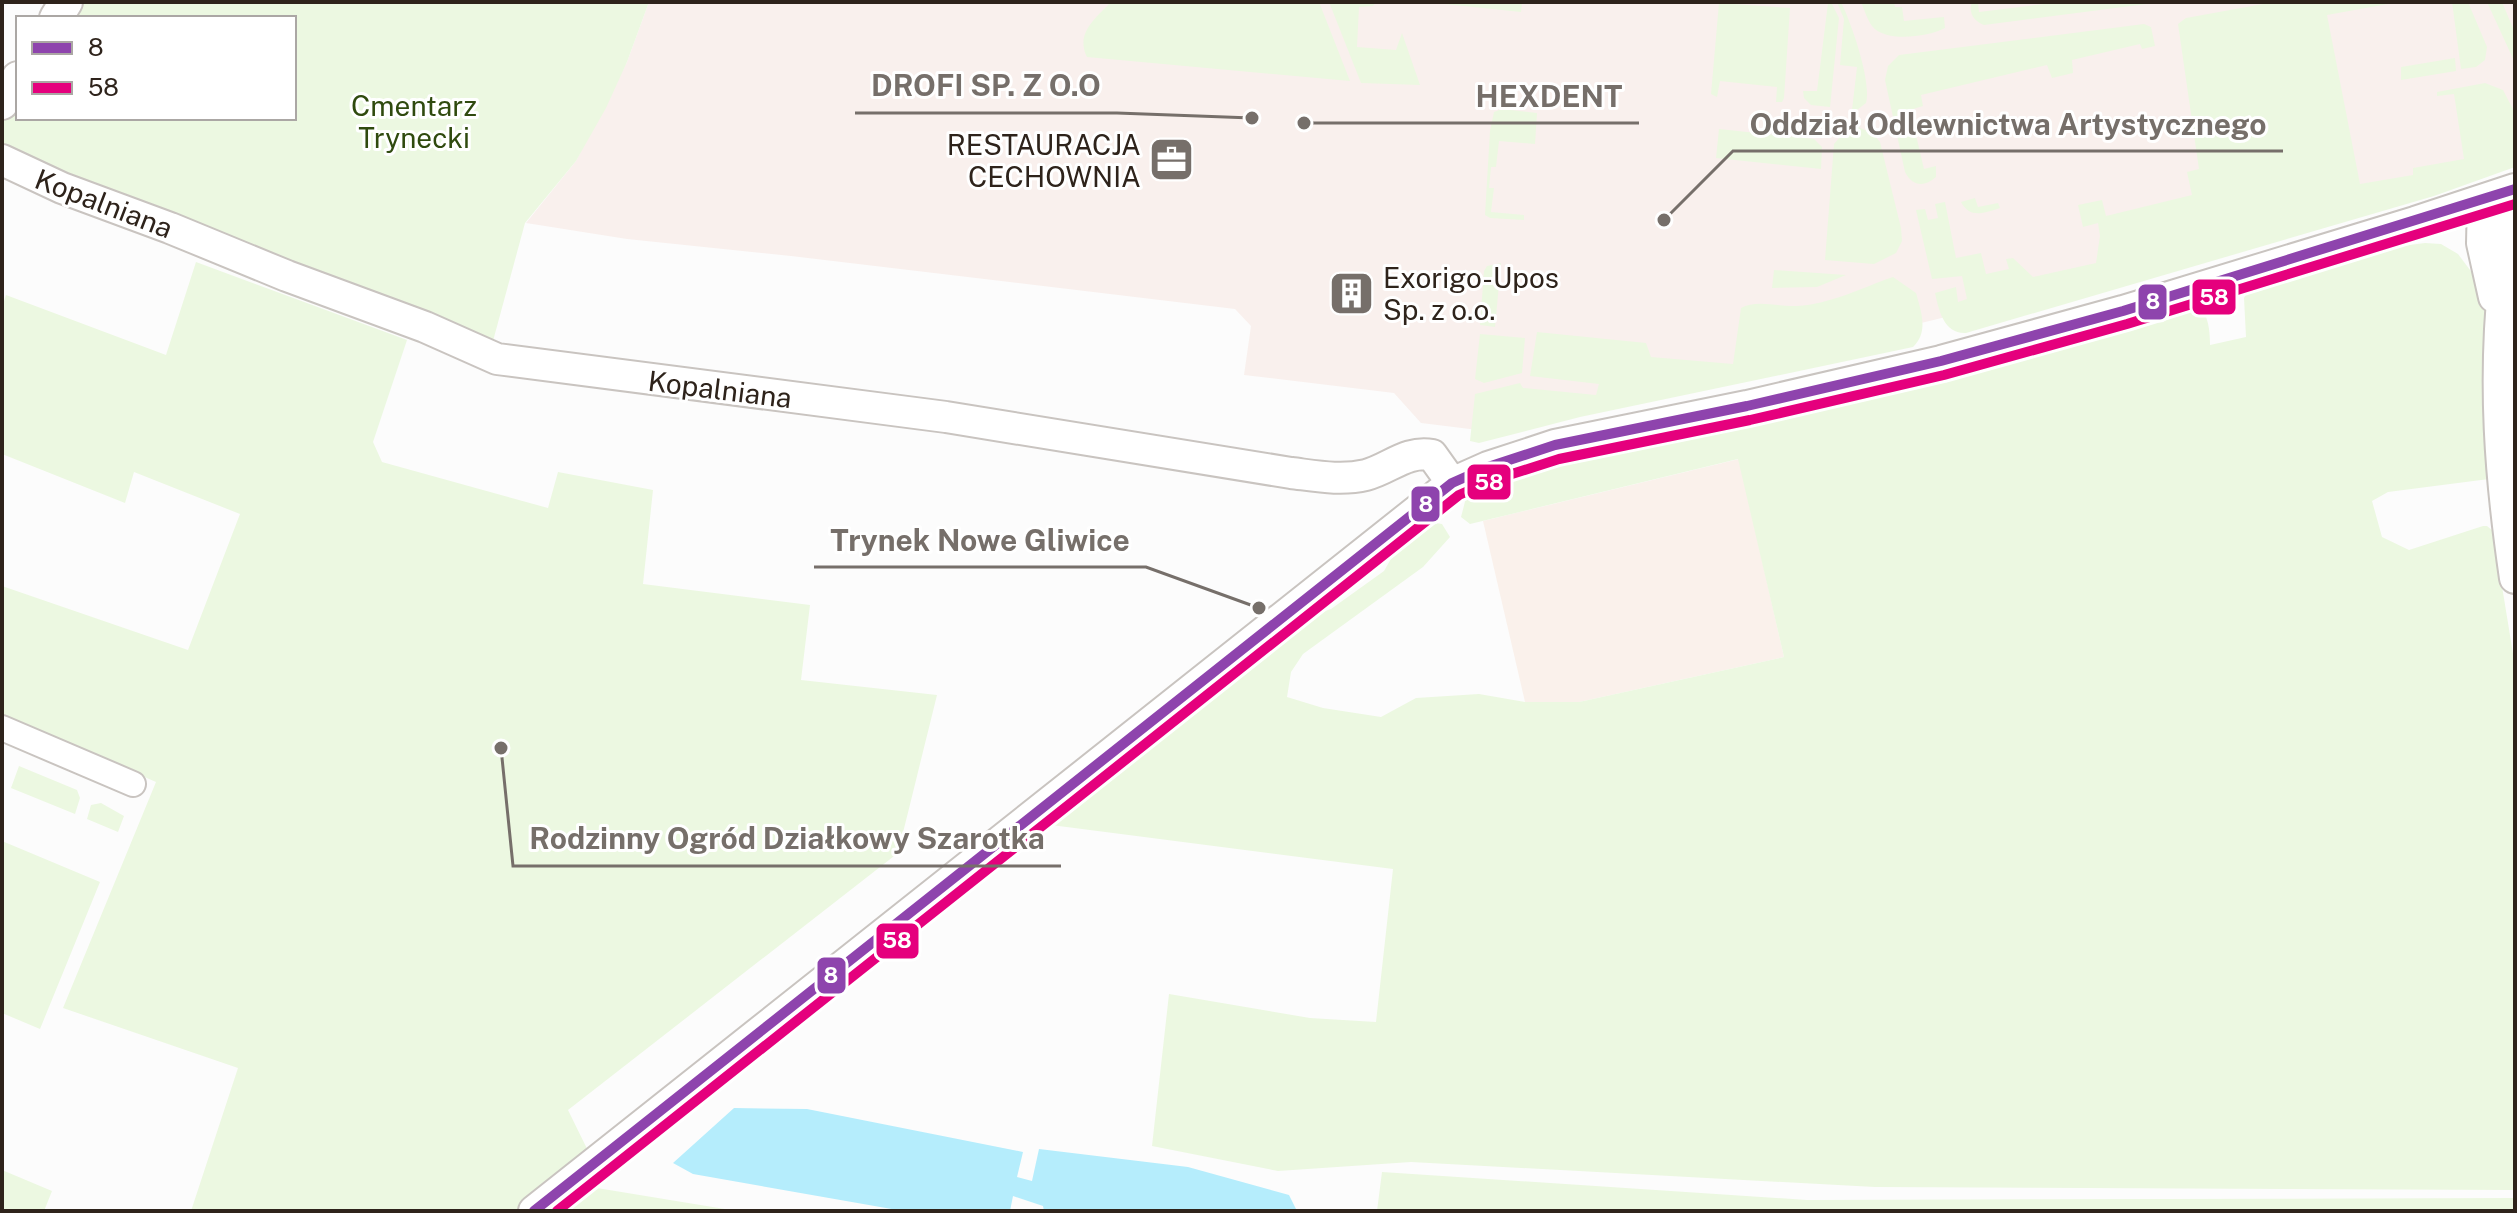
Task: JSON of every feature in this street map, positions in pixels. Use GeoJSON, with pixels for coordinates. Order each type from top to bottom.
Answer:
{"type":"FeatureCollection","features":[{"type":"Feature","properties":{"kind":"main road"},"geometry":{"type":"LineString","coordinates":[[2,103],[16,81]]}},
{"type":"Feature","properties":{"kind":"street","name":"Kopalniana"},"geometry":{"type":"LineString","coordinates":[[2,160],[62,188],[425,327],[497,359],[946,417],[1340,479],[1369,474],[1399,459],[1424,453],[1432,455],[1452,483]]}},
{"type":"Feature","properties":{"kind":"street"},"geometry":{"type":"LineString","coordinates":[[534,1211],[1452,483],[1488,467],[1555,445],[1747,406],[1941,361],[2123,311],[2515,189]]}},
{"type":"Feature","properties":{"kind":"street"},"geometry":{"type":"LineString","coordinates":[[2483,200],[2499,218],[2495,247],[2499,327],[2499,448],[2515,578]]}},
{"type":"Feature","properties":{"kind":"street"},"geometry":{"type":"LineString","coordinates":[[2495,247],[2515,207]]}},
{"type":"Feature","properties":{"kind":"street"},"geometry":{"type":"LineString","coordinates":[[2415,222],[2454,230],[2495,247]]}},
{"type":"Feature","properties":{"kind":"street"},"geometry":{"type":"LineString","coordinates":[[2,728],[133,784]]}},
{"type":"Feature","properties":{"kind":"shaded area"},"geometry":{"type":"Polygon","coordinates":[[[649,2],[2515,2],[2515,165],[1979,309],[1478,430],[1421,423],[1394,393],[1244,375],[1251,326],[1235,309],[627,239],[526,223],[576,161],[627,62],[649,2]]]}},
{"type":"Feature","properties":{"kind":"shaded area"},"geometry":{"type":"Polygon","coordinates":[[[1739,459],[1784,657],[1579,702],[1525,702],[1483,521],[1739,459]]]}},
{"type":"Feature","properties":{"kind":"green space","name":"Cmentarz Trynecki"},"geometry":{"type":"Polygon","coordinates":[[[75,2],[649,2],[606,108],[576,161],[525,223],[493,341],[2,149],[2,124],[16,101],[16,120],[296,120],[296,16],[67,16],[75,2]]]}},
{"type":"Feature","properties":{"kind":"green space"},"geometry":{"type":"Polygon","coordinates":[[[1111,2],[1319,2],[1350,81],[1087,57],[1085,33],[1111,2]]]}},
{"type":"Feature","properties":{"kind":"green space"},"geometry":{"type":"Polygon","coordinates":[[[1329,2],[1376,2],[1373,6],[1359,7],[1357,47],[1396,50],[1402,33],[1420,85],[1361,83],[1329,2]]]}},
{"type":"Feature","properties":{"kind":"green space"},"geometry":{"type":"Polygon","coordinates":[[[1425,2],[1522,2],[1521,12],[1425,2]]]}},
{"type":"Feature","properties":{"kind":"green space"},"geometry":{"type":"Polygon","coordinates":[[[1823,2],[1831,2],[1839,18],[1830,107],[1811,105],[1804,98],[1803,91],[1817,91],[1828,3],[1823,2]]]}},
{"type":"Feature","properties":{"kind":"green space"},"geometry":{"type":"Polygon","coordinates":[[[1837,2],[1841,2],[1850,23],[1866,81],[1866,103],[1857,110],[1852,110],[1857,67],[1840,65],[1844,19],[1837,2]]]}},
{"type":"Feature","properties":{"kind":"green space"},"geometry":{"type":"Polygon","coordinates":[[[1861,2],[1894,2],[1895,7],[1902,7],[1904,21],[1944,17],[1945,28],[1918,36],[1886,35],[1872,26],[1861,2]]]}},
{"type":"Feature","properties":{"kind":"green space"},"geometry":{"type":"Polygon","coordinates":[[[1972,2],[1978,2],[1979,12],[2059,2],[2162,2],[1984,25],[1973,16],[1972,2]]]}},
{"type":"Feature","properties":{"kind":"green space"},"geometry":{"type":"Polygon","coordinates":[[[2274,2],[2399,2],[2327,15],[2360,184],[2413,175],[2413,168],[2464,159],[2454,94],[2437,96],[2437,92],[2485,83],[2503,90],[2515,113],[2515,167],[2434,196],[1966,333],[1952,330],[1941,314],[1935,293],[1956,287],[1958,302],[1967,299],[1962,276],[1932,279],[1916,210],[1925,209],[1928,220],[1938,218],[1935,204],[1945,202],[1956,258],[1981,253],[1986,274],[2009,269],[2006,259],[2013,258],[2033,277],[2096,263],[2100,236],[2098,223],[2083,227],[2078,205],[2102,200],[2106,216],[2192,195],[2187,172],[2199,169],[2178,24],[2186,18],[2274,2]]]}},
{"type":"Feature","properties":{"kind":"green space"},"geometry":{"type":"Polygon","coordinates":[[[2452,2],[2468,2],[2487,47],[2485,60],[2476,67],[2461,69],[2452,2]]]}},
{"type":"Feature","properties":{"kind":"green space"},"geometry":{"type":"Polygon","coordinates":[[[2487,2],[2502,2],[2515,33],[2515,63],[2487,2]]]}},
{"type":"Feature","properties":{"kind":"green space"},"geometry":{"type":"Polygon","coordinates":[[[1719,3],[1790,8],[1782,102],[1776,102],[1777,87],[1720,81],[1717,97],[1711,94],[1719,3]]]}},
{"type":"Feature","properties":{"kind":"green space"},"geometry":{"type":"Polygon","coordinates":[[[2144,24],[2151,27],[2155,46],[2142,49],[2140,44],[2072,60],[2073,73],[2052,78],[2047,65],[1921,95],[1923,106],[1910,110],[1924,169],[1936,166],[1936,177],[1923,184],[1915,183],[1908,177],[1885,80],[1888,66],[1899,55],[2144,24]]]}},
{"type":"Feature","properties":{"kind":"green space"},"geometry":{"type":"Polygon","coordinates":[[[2455,58],[2456,71],[2401,80],[2401,67],[2455,58]]]}},
{"type":"Feature","properties":{"kind":"green space"},"geometry":{"type":"Polygon","coordinates":[[[1502,109],[1537,113],[1535,144],[1499,141],[1496,167],[1491,167],[1489,188],[1494,188],[1491,212],[1524,215],[1524,220],[1485,215],[1490,131],[1494,112],[1502,109]]]}},
{"type":"Feature","properties":{"kind":"green space"},"geometry":{"type":"Polygon","coordinates":[[[1858,127],[1872,133],[1880,142],[1901,228],[1902,241],[1896,253],[1874,264],[1825,260],[1834,144],[1842,135],[1850,134],[1850,128],[1858,127]]]}},
{"type":"Feature","properties":{"kind":"green space"},"geometry":{"type":"Polygon","coordinates":[[[1719,129],[1814,139],[1822,147],[1821,169],[1716,158],[1719,129]]]}},
{"type":"Feature","properties":{"kind":"green space"},"geometry":{"type":"Polygon","coordinates":[[[1975,198],[1978,207],[1998,203],[2000,208],[1973,213],[1961,202],[1975,198]]]}},
{"type":"Feature","properties":{"kind":"green space"},"geometry":{"type":"Polygon","coordinates":[[[2441,244],[2458,254],[2485,290],[2489,479],[2388,492],[2372,501],[2382,537],[2409,550],[2483,526],[2493,531],[2515,666],[2515,1190],[1875,1187],[1411,1162],[1278,1171],[1152,1146],[1169,994],[1310,1018],[1376,1022],[1393,869],[1051,825],[1310,616],[1331,609],[1384,571],[1396,550],[1430,522],[1442,524],[1450,537],[1423,567],[1303,654],[1291,672],[1287,697],[1323,708],[1381,717],[1416,698],[1479,694],[1525,702],[1579,702],[1784,657],[1738,459],[1470,524],[1461,517],[1467,494],[1484,484],[1549,463],[1746,421],[2193,302],[2200,304],[2205,314],[2210,345],[2246,337],[2244,298],[2249,288],[2394,247],[2441,244]]]}},
{"type":"Feature","properties":{"kind":"green space"},"geometry":{"type":"Polygon","coordinates":[[[196,262],[407,340],[373,442],[382,462],[548,508],[558,472],[653,490],[643,584],[810,605],[801,680],[937,695],[898,853],[568,1110],[594,1163],[597,1188],[737,1211],[191,1211],[238,1068],[63,1008],[156,782],[2,715],[2,586],[188,650],[240,514],[134,472],[125,503],[2,454],[2,307],[6,295],[166,355],[196,262]]]}},
{"type":"Feature","properties":{"kind":"green space"},"geometry":{"type":"Polygon","coordinates":[[[1501,263],[1495,327],[1480,325],[1484,271],[1487,266],[1501,263]]]}},
{"type":"Feature","properties":{"kind":"green space"},"geometry":{"type":"Polygon","coordinates":[[[1774,270],[1846,275],[1817,287],[1772,288],[1774,270]]]}},
{"type":"Feature","properties":{"kind":"green space"},"geometry":{"type":"Polygon","coordinates":[[[1893,277],[1916,293],[1922,328],[1913,347],[1580,417],[1479,443],[1470,441],[1475,394],[1520,383],[1523,388],[1596,395],[1599,384],[1530,376],[1537,332],[1646,343],[1651,357],[1733,364],[1741,308],[1754,304],[1797,306],[1822,302],[1893,277]]]}},
{"type":"Feature","properties":{"kind":"green space"},"geometry":{"type":"Polygon","coordinates":[[[1480,334],[1525,338],[1522,373],[1484,383],[1475,379],[1480,334]]]}},
{"type":"Feature","properties":{"kind":"green space"},"geometry":{"type":"Polygon","coordinates":[[[19,766],[77,790],[80,798],[75,814],[11,788],[19,766]]]}},
{"type":"Feature","properties":{"kind":"green space"},"geometry":{"type":"Polygon","coordinates":[[[101,803],[124,816],[118,832],[87,819],[91,805],[101,803]]]}},
{"type":"Feature","properties":{"kind":"green space"},"geometry":{"type":"Polygon","coordinates":[[[2,841],[100,882],[40,1029],[2,1013],[2,841]]]}},
{"type":"Feature","properties":{"kind":"green space"},"geometry":{"type":"Polygon","coordinates":[[[2,1170],[52,1191],[44,1211],[2,1211],[2,1170]]]}},
{"type":"Feature","properties":{"kind":"green space"},"geometry":{"type":"Polygon","coordinates":[[[1382,1172],[1807,1200],[2515,1198],[2515,1211],[1377,1211],[1382,1172]]]}},
{"type":"Feature","properties":{"kind":"water"},"geometry":{"type":"Polygon","coordinates":[[[734,1108],[807,1109],[1023,1152],[1017,1177],[1032,1181],[1039,1149],[1188,1167],[1289,1195],[1297,1211],[1044,1211],[1043,1206],[1013,1196],[1010,1211],[903,1211],[693,1174],[673,1163],[734,1108]]]}},
{"type":"Feature","properties":{"kind":"transit line","name":"8"},"geometry":{"type":"LineString","coordinates":[[534,1211],[1452,483],[1488,467],[1555,445],[1747,406],[1941,361],[2123,311],[2515,189]]}},
{"type":"Feature","properties":{"kind":"transit line","name":"58"},"geometry":{"type":"LineString","coordinates":[[557,1211],[1459,495],[1493,480],[1559,459],[1750,420],[1944,375],[2127,324],[2515,204]]}},
{"type":"Feature","properties":{"kind":"place","name":"DROFI SP. Z O.O"},"geometry":{"type":"Point","coordinates":[1252,118]}},
{"type":"Feature","properties":{"kind":"place","name":"HEXDENT"},"geometry":{"type":"Point","coordinates":[1304,123]}},
{"type":"Feature","properties":{"kind":"place","name":"RESTAURACJA CECHOWNIA"},"geometry":{"type":"Point","coordinates":[1172,160]}},
{"type":"Feature","properties":{"kind":"place","name":"Oddział Odlewnictwa Artystycznego"},"geometry":{"type":"Point","coordinates":[1664,220]}},
{"type":"Feature","properties":{"kind":"place","name":"Exorigo-Upos Sp. z o.o."},"geometry":{"type":"Point","coordinates":[1352,293]}},
{"type":"Feature","properties":{"kind":"place","name":"Trynek Nowe Gliwice"},"geometry":{"type":"Point","coordinates":[1259,608]}},
{"type":"Feature","properties":{"kind":"place","name":"Rodzinny Ogród Działkowy Szarotka"},"geometry":{"type":"Point","coordinates":[501,748]}}]}
